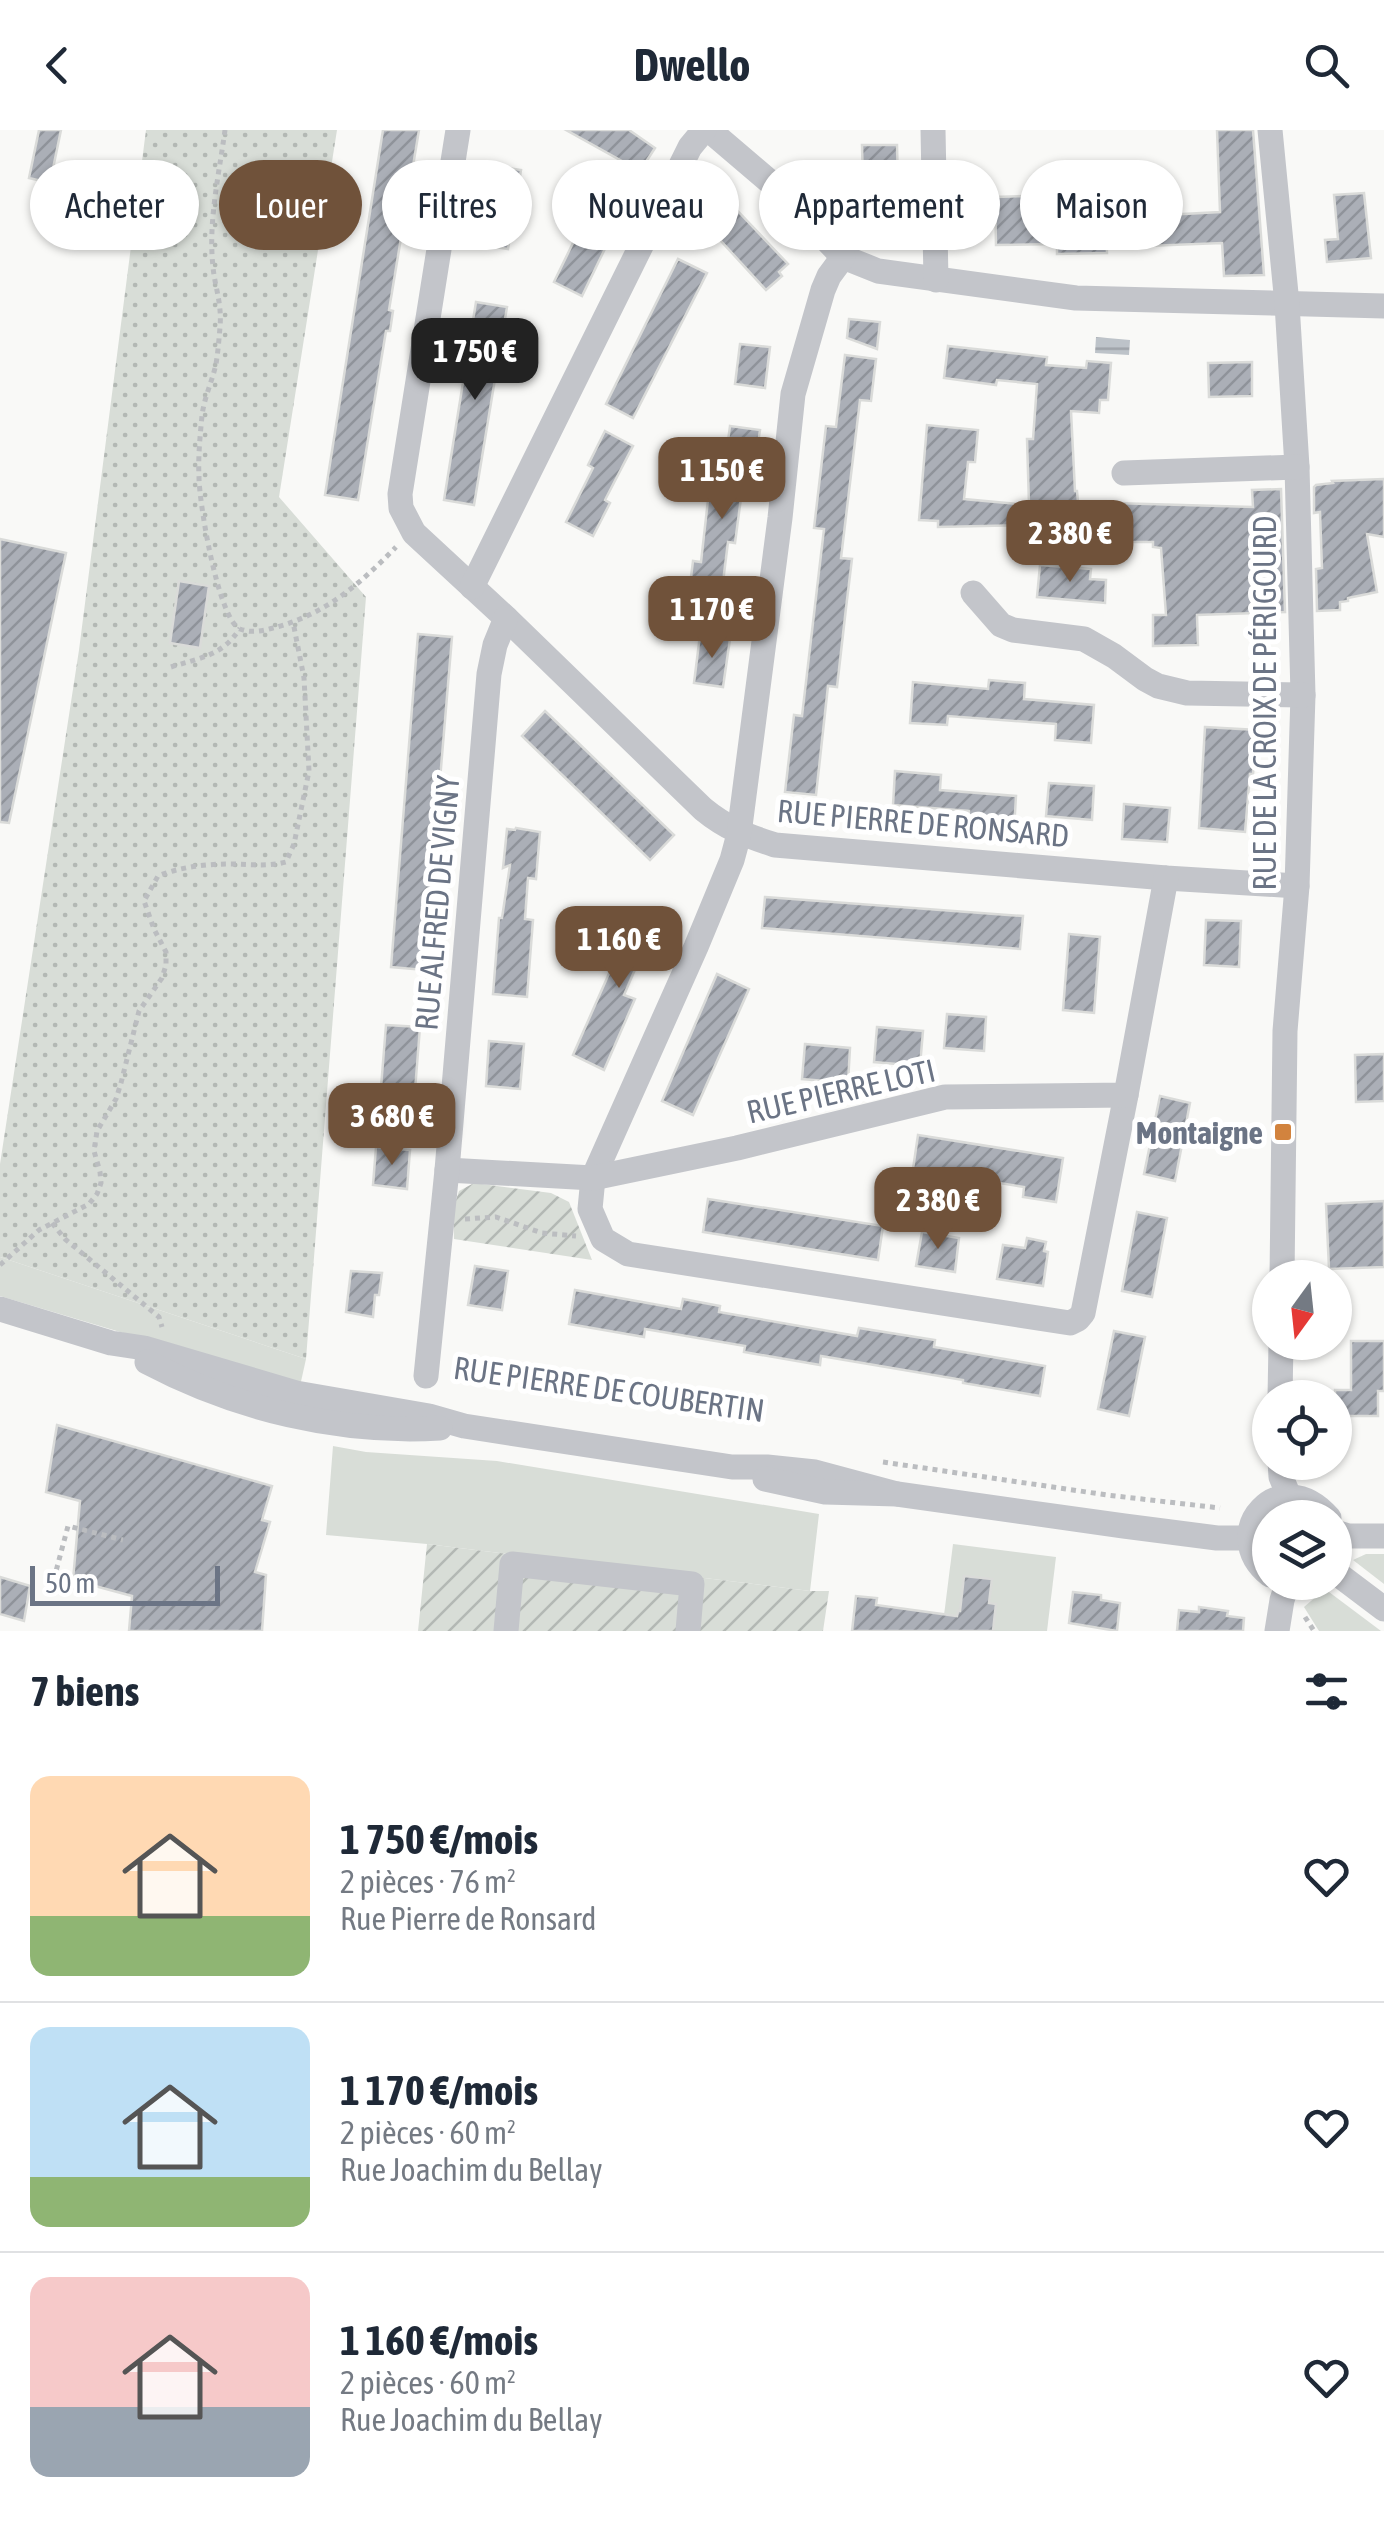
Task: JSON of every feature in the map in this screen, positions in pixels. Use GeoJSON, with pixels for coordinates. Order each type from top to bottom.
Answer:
{"type":"FeatureCollection","features":[{"type":"Feature","properties":{"kind":"street"},"geometry":{"type":"LineString","coordinates":[[414,533],[401,508],[400,494],[458,130]]}},
{"type":"Feature","properties":{"kind":"street"},"geometry":{"type":"LineString","coordinates":[[472,587],[690,146],[706,130],[777,188],[843,257],[878,272],[1076,298],[1384,306]]}},
{"type":"Feature","properties":{"kind":"street"},"geometry":{"type":"LineString","coordinates":[[934,130],[936,280]]}},
{"type":"Feature","properties":{"kind":"street","name":"RUE DE LA CROIX DE PÉRIGOURD"},"geometry":{"type":"LineString","coordinates":[[1270,130],[1288,304],[1303,695],[1296,886],[1284,1031],[1282,1260]]}},
{"type":"Feature","properties":{"kind":"street"},"geometry":{"type":"LineString","coordinates":[[843,257],[823,290],[793,394],[740,834],[696,948],[593,1178],[590,1208],[603,1239],[628,1254],[1070,1323],[1078,1319],[1083,1314],[1166,878]]}},
{"type":"Feature","properties":{"kind":"street"},"geometry":{"type":"LineString","coordinates":[[1124,473],[1297,467]]}},
{"type":"Feature","properties":{"kind":"street","name":"RUE PIERRE DE RONSARD"},"geometry":{"type":"LineString","coordinates":[[414,533],[703,809],[740,834],[775,845],[1296,886]]}},
{"type":"Feature","properties":{"kind":"street"},"geometry":{"type":"LineString","coordinates":[[973,593],[1002,625],[1084,639],[1146,679],[1172,690],[1303,695]]}},
{"type":"Feature","properties":{"kind":"street","name":"RUE ALFRED DE VIGNY"},"geometry":{"type":"LineString","coordinates":[[426,1376],[489,674],[506,618]]}},
{"type":"Feature","properties":{"kind":"street","name":"RUE PIERRE LOTI"},"geometry":{"type":"LineString","coordinates":[[447,1170],[593,1178],[737,1148],[945,1097],[1126,1095]]}},
{"type":"Feature","properties":{"kind":"street","name":"RUE PIERRE DE COUBERTIN"},"geometry":{"type":"LineString","coordinates":[[0,1309],[111,1343],[209,1391],[297,1417],[382,1428],[464,1426],[732,1467],[815,1472],[897,1494],[1217,1538],[1250,1538]]}},
{"type":"Feature","properties":{"kind":"street"},"geometry":{"type":"LineString","coordinates":[[1282,1480],[1289,1496]]}},
{"type":"Feature","properties":{"kind":"street"},"geometry":{"type":"LineString","coordinates":[[1252,1552],[1251,1526],[1264,1506],[1289,1496],[1308,1500]]}},
{"type":"Feature","properties":{"kind":"street"},"geometry":{"type":"LineString","coordinates":[[1352,1536],[1384,1536]]}},
{"type":"Feature","properties":{"kind":"street"},"geometry":{"type":"LineString","coordinates":[[506,1631],[512,1564],[692,1584],[688,1631]]}},
{"type":"Feature","properties":{"kind":"street"},"geometry":{"type":"LineString","coordinates":[[1352,1585],[1384,1609]]}},
{"type":"Feature","properties":{"kind":"street"},"geometry":{"type":"LineString","coordinates":[[1277,1631],[1282,1600]]}},
{"type":"Feature","properties":{"kind":"path"},"geometry":{"type":"LineString","coordinates":[[224,130],[212,234],[220,322],[216,364],[202,415],[198,479],[210,554],[232,622],[258,632],[318,612],[342,598],[414,533]]}},
{"type":"Feature","properties":{"kind":"path"},"geometry":{"type":"LineString","coordinates":[[0,1265],[51,1222],[89,1204],[98,1194],[100,1172],[94,1151],[97,1130],[122,1084],[139,1011],[162,978],[166,965],[166,952],[144,901],[148,890],[158,876],[175,869],[286,862],[294,844],[309,771],[304,678],[293,622]]}},
{"type":"Feature","properties":{"kind":"path"},"geometry":{"type":"LineString","coordinates":[[171,667],[220,651],[240,628]]}},
{"type":"Feature","properties":{"kind":"path"},"geometry":{"type":"LineString","coordinates":[[442,1221],[496,1217],[542,1233],[603,1239]]}},
{"type":"Feature","properties":{"kind":"path"},"geometry":{"type":"LineString","coordinates":[[51,1222],[160,1316],[163,1330],[145,1324]]}},
{"type":"Feature","properties":{"kind":"path"},"geometry":{"type":"LineString","coordinates":[[876,1461],[1220,1508]]}},
{"type":"Feature","properties":{"kind":"path"},"geometry":{"type":"LineString","coordinates":[[84,1594],[55,1575],[68,1526],[123,1540]]}},
{"type":"Feature","properties":{"kind":"path"},"geometry":{"type":"LineString","coordinates":[[1302,1612],[1314,1631]]}},
{"type":"Feature","properties":{"kind":"shaded area"},"geometry":{"type":"Polygon","coordinates":[[[146,130],[337,130],[332,160],[219,160],[219,250],[318,250],[279,497],[366,597],[306,1359],[0,1257],[0,1164],[79,650],[131,250],[199,250],[199,160],[142,160],[146,130]]]}},
{"type":"Feature","properties":{"kind":"shaded area"},"geometry":{"type":"Polygon","coordinates":[[[1096,337],[1130,340],[1129,355],[1095,353],[1096,337]]]}},
{"type":"Feature","properties":{"kind":"shaded area"},"geometry":{"type":"Polygon","coordinates":[[[474,1183],[551,1193],[569,1202],[592,1260],[454,1239],[453,1209],[459,1191],[474,1183]]]}},
{"type":"Feature","properties":{"kind":"shaded area"},"geometry":{"type":"Polygon","coordinates":[[[0,1257],[306,1359],[300,1386],[0,1296],[0,1257]]]}},
{"type":"Feature","properties":{"kind":"shaded area"},"geometry":{"type":"Polygon","coordinates":[[[333,1446],[497,1461],[819,1514],[810,1591],[326,1535],[333,1446]]]}},
{"type":"Feature","properties":{"kind":"shaded area"},"geometry":{"type":"Polygon","coordinates":[[[427,1544],[829,1591],[823,1631],[418,1631],[427,1544]]]}},
{"type":"Feature","properties":{"kind":"shaded area"},"geometry":{"type":"Polygon","coordinates":[[[953,1544],[1056,1557],[1047,1631],[942,1631],[953,1544]]]}},
{"type":"Feature","properties":{"kind":"shaded area"},"geometry":{"type":"Polygon","coordinates":[[[1366,1554],[1384,1554],[1384,1584],[1353,1560],[1366,1554]]]}},
{"type":"Feature","properties":{"kind":"shaded area"},"geometry":{"type":"Polygon","coordinates":[[[1312,1600],[1340,1600],[1381,1631],[1319,1631],[1304,1607],[1312,1600]]]}},
{"type":"Feature","properties":{"kind":"building"},"geometry":{"type":"Polygon","coordinates":[[[39,130],[61,130],[55,160],[33,160],[39,130]]]}},
{"type":"Feature","properties":{"kind":"building"},"geometry":{"type":"Polygon","coordinates":[[[383,130],[419,130],[414,160],[382,160],[382,250],[399,250],[389,310],[393,311],[390,331],[386,331],[358,500],[325,495],[383,130]]]}},
{"type":"Feature","properties":{"kind":"building"},"geometry":{"type":"Polygon","coordinates":[[[566,130],[629,130],[655,148],[647,160],[620,160],[566,130]]]}},
{"type":"Feature","properties":{"kind":"building"},"geometry":{"type":"Polygon","coordinates":[[[1217,130],[1253,130],[1264,275],[1224,276],[1222,243],[1183,245],[1183,214],[1220,212],[1217,130]]]}},
{"type":"Feature","properties":{"kind":"building"},"geometry":{"type":"Polygon","coordinates":[[[862,145],[897,145],[897,160],[862,160],[862,145]]]}},
{"type":"Feature","properties":{"kind":"building"},"geometry":{"type":"Polygon","coordinates":[[[1364,193],[1371,258],[1327,262],[1325,240],[1338,239],[1334,195],[1364,193]]]}},
{"type":"Feature","properties":{"kind":"building"},"geometry":{"type":"Polygon","coordinates":[[[1020,196],[1020,245],[1000,245],[1000,197],[1020,196]]]}},
{"type":"Feature","properties":{"kind":"building"},"geometry":{"type":"Polygon","coordinates":[[[739,212],[759,233],[759,250],[775,250],[788,264],[779,272],[782,276],[766,290],[729,250],[739,250],[739,212]]]}},
{"type":"Feature","properties":{"kind":"building"},"geometry":{"type":"Polygon","coordinates":[[[570,250],[604,250],[582,296],[554,282],[570,250]]]}},
{"type":"Feature","properties":{"kind":"building"},"geometry":{"type":"Polygon","coordinates":[[[1057,250],[1107,250],[1107,253],[1057,254],[1057,250]]]}},
{"type":"Feature","properties":{"kind":"building"},"geometry":{"type":"Polygon","coordinates":[[[678,259],[707,273],[633,418],[606,404],[678,259]]]}},
{"type":"Feature","properties":{"kind":"building"},"geometry":{"type":"Polygon","coordinates":[[[476,302],[507,307],[474,505],[444,500],[476,302]]]}},
{"type":"Feature","properties":{"kind":"building"},"geometry":{"type":"Polygon","coordinates":[[[849,319],[880,322],[877,349],[847,338],[849,319]]]}},
{"type":"Feature","properties":{"kind":"building"},"geometry":{"type":"Polygon","coordinates":[[[740,344],[770,347],[765,388],[735,384],[740,344]]]}},
{"type":"Feature","properties":{"kind":"building"},"geometry":{"type":"Polygon","coordinates":[[[948,346],[1047,357],[1046,365],[1086,368],[1087,361],[1111,363],[1108,400],[1100,400],[1099,413],[1071,411],[1078,502],[1253,507],[1252,490],[1281,489],[1285,612],[1197,615],[1198,645],[1153,646],[1153,615],[1166,615],[1161,548],[1153,547],[1153,542],[1076,542],[1076,524],[938,527],[938,521],[919,520],[927,425],[978,430],[975,462],[968,462],[964,499],[1029,505],[1027,439],[1033,439],[1037,384],[997,380],[996,385],[944,378],[948,346]]]}},
{"type":"Feature","properties":{"kind":"building"},"geometry":{"type":"Polygon","coordinates":[[[845,355],[876,359],[871,401],[860,400],[841,558],[852,559],[837,687],[828,686],[816,795],[785,792],[794,715],[802,716],[824,529],[814,528],[826,426],[836,427],[845,355]]]}},
{"type":"Feature","properties":{"kind":"building"},"geometry":{"type":"Polygon","coordinates":[[[1252,362],[1252,396],[1209,397],[1208,363],[1252,362]]]}},
{"type":"Feature","properties":{"kind":"building"},"geometry":{"type":"Polygon","coordinates":[[[730,426],[760,430],[754,469],[745,468],[735,543],[728,542],[719,614],[687,610],[693,561],[701,562],[709,491],[721,493],[730,426]]]}},
{"type":"Feature","properties":{"kind":"building"},"geometry":{"type":"Polygon","coordinates":[[[605,431],[633,446],[605,500],[610,503],[593,536],[566,522],[593,468],[588,465],[605,431]]]}},
{"type":"Feature","properties":{"kind":"building"},"geometry":{"type":"Polygon","coordinates":[[[1384,479],[1384,537],[1367,534],[1377,592],[1348,598],[1340,602],[1340,610],[1317,611],[1316,569],[1322,568],[1320,512],[1314,513],[1314,487],[1332,481],[1384,479]]]}},
{"type":"Feature","properties":{"kind":"building"},"geometry":{"type":"Polygon","coordinates":[[[0,539],[66,553],[9,823],[0,822],[0,539]]]}},
{"type":"Feature","properties":{"kind":"building"},"geometry":{"type":"Polygon","coordinates":[[[1040,565],[1091,569],[1090,579],[1106,580],[1105,603],[1037,597],[1040,565]]]}},
{"type":"Feature","properties":{"kind":"building"},"geometry":{"type":"Polygon","coordinates":[[[179,581],[209,586],[200,648],[170,643],[179,581]]]}},
{"type":"Feature","properties":{"kind":"building"},"geometry":{"type":"Polygon","coordinates":[[[418,634],[452,637],[424,970],[391,967],[418,634]]]}},
{"type":"Feature","properties":{"kind":"building"},"geometry":{"type":"Polygon","coordinates":[[[700,635],[730,639],[723,687],[694,683],[700,635]]]}},
{"type":"Feature","properties":{"kind":"building"},"geometry":{"type":"Polygon","coordinates":[[[989,680],[1025,683],[1024,699],[1094,705],[1091,743],[1055,740],[1056,724],[948,716],[947,725],[910,723],[913,682],[988,689],[989,680]]]}},
{"type":"Feature","properties":{"kind":"building"},"geometry":{"type":"Polygon","coordinates":[[[545,711],[674,835],[650,860],[522,736],[545,711]]]}},
{"type":"Feature","properties":{"kind":"building"},"geometry":{"type":"Polygon","coordinates":[[[1205,727],[1257,730],[1245,832],[1199,828],[1205,727]]]}},
{"type":"Feature","properties":{"kind":"building"},"geometry":{"type":"Polygon","coordinates":[[[895,771],[941,775],[940,790],[1016,796],[1014,830],[968,826],[969,811],[893,805],[895,771]]]}},
{"type":"Feature","properties":{"kind":"building"},"geometry":{"type":"Polygon","coordinates":[[[1049,783],[1094,786],[1092,820],[1046,816],[1049,783]]]}},
{"type":"Feature","properties":{"kind":"building"},"geometry":{"type":"Polygon","coordinates":[[[1124,804],[1170,808],[1167,842],[1122,839],[1124,804]]]}},
{"type":"Feature","properties":{"kind":"building"},"geometry":{"type":"Polygon","coordinates":[[[507,829],[540,832],[536,879],[528,878],[525,919],[533,920],[527,997],[493,994],[499,918],[510,865],[503,868],[507,829]]]}},
{"type":"Feature","properties":{"kind":"building"},"geometry":{"type":"Polygon","coordinates":[[[765,897],[1023,916],[1020,949],[762,928],[765,897]]]}},
{"type":"Feature","properties":{"kind":"building"},"geometry":{"type":"Polygon","coordinates":[[[638,908],[668,921],[654,956],[643,951],[624,995],[635,999],[604,1070],[573,1055],[638,908]]]}},
{"type":"Feature","properties":{"kind":"building"},"geometry":{"type":"Polygon","coordinates":[[[1206,920],[1241,921],[1239,967],[1204,965],[1206,920]]]}},
{"type":"Feature","properties":{"kind":"building"},"geometry":{"type":"Polygon","coordinates":[[[1069,934],[1100,937],[1094,1013],[1063,1010],[1069,934]]]}},
{"type":"Feature","properties":{"kind":"building"},"geometry":{"type":"Polygon","coordinates":[[[717,974],[749,989],[693,1115],[662,1101],[717,974]]]}},
{"type":"Feature","properties":{"kind":"building"},"geometry":{"type":"Polygon","coordinates":[[[947,1014],[986,1017],[984,1051],[944,1048],[947,1014]]]}},
{"type":"Feature","properties":{"kind":"building"},"geometry":{"type":"Polygon","coordinates":[[[386,1025],[420,1027],[414,1103],[380,1100],[386,1025]]]}},
{"type":"Feature","properties":{"kind":"building"},"geometry":{"type":"Polygon","coordinates":[[[877,1027],[923,1031],[920,1066],[874,1062],[877,1027]]]}},
{"type":"Feature","properties":{"kind":"building"},"geometry":{"type":"Polygon","coordinates":[[[489,1041],[524,1044],[520,1089],[486,1086],[489,1041]]]}},
{"type":"Feature","properties":{"kind":"building"},"geometry":{"type":"Polygon","coordinates":[[[805,1044],[850,1048],[848,1083],[802,1079],[805,1044]]]}},
{"type":"Feature","properties":{"kind":"building"},"geometry":{"type":"Polygon","coordinates":[[[1384,1054],[1384,1101],[1356,1102],[1355,1055],[1384,1054]]]}},
{"type":"Feature","properties":{"kind":"building"},"geometry":{"type":"Polygon","coordinates":[[[1160,1096],[1190,1103],[1175,1181],[1144,1174],[1160,1096]]]}},
{"type":"Feature","properties":{"kind":"building"},"geometry":{"type":"Polygon","coordinates":[[[918,1135],[1063,1158],[1056,1202],[1023,1197],[1024,1187],[913,1169],[918,1135]]]}},
{"type":"Feature","properties":{"kind":"building"},"geometry":{"type":"Polygon","coordinates":[[[376,1147],[410,1150],[407,1189],[373,1185],[376,1147]]]}},
{"type":"Feature","properties":{"kind":"building"},"geometry":{"type":"Polygon","coordinates":[[[708,1199],[883,1226],[878,1260],[703,1232],[708,1199]]]}},
{"type":"Feature","properties":{"kind":"building"},"geometry":{"type":"Polygon","coordinates":[[[1384,1201],[1384,1267],[1352,1268],[1352,1260],[1329,1260],[1326,1204],[1384,1201]]]}},
{"type":"Feature","properties":{"kind":"building"},"geometry":{"type":"Polygon","coordinates":[[[1137,1212],[1167,1218],[1152,1297],[1122,1291],[1137,1212]]]}},
{"type":"Feature","properties":{"kind":"building"},"geometry":{"type":"Polygon","coordinates":[[[922,1232],[959,1238],[955,1272],[916,1266],[922,1232]]]}},
{"type":"Feature","properties":{"kind":"building"},"geometry":{"type":"Polygon","coordinates":[[[1027,1238],[1046,1242],[1043,1286],[997,1279],[1003,1245],[1025,1248],[1027,1238]]]}},
{"type":"Feature","properties":{"kind":"building"},"geometry":{"type":"Polygon","coordinates":[[[475,1266],[508,1271],[502,1310],[468,1305],[475,1266]]]}},
{"type":"Feature","properties":{"kind":"building"},"geometry":{"type":"Polygon","coordinates":[[[351,1271],[382,1273],[373,1317],[346,1312],[351,1271]]]}},
{"type":"Feature","properties":{"kind":"building"},"geometry":{"type":"Polygon","coordinates":[[[575,1290],[681,1309],[683,1299],[720,1306],[719,1312],[857,1336],[859,1328],[935,1340],[934,1347],[1045,1366],[1040,1396],[821,1356],[820,1365],[744,1352],[745,1346],[645,1329],[644,1337],[569,1324],[575,1290]]]}},
{"type":"Feature","properties":{"kind":"building"},"geometry":{"type":"Polygon","coordinates":[[[1114,1331],[1145,1337],[1129,1416],[1098,1409],[1114,1331]]]}},
{"type":"Feature","properties":{"kind":"building"},"geometry":{"type":"Polygon","coordinates":[[[1352,1341],[1384,1341],[1384,1391],[1378,1391],[1378,1416],[1352,1416],[1352,1341]]]}},
{"type":"Feature","properties":{"kind":"building"},"geometry":{"type":"Polygon","coordinates":[[[57,1425],[272,1486],[262,1520],[270,1522],[255,1572],[266,1575],[262,1631],[129,1631],[132,1596],[73,1580],[80,1501],[46,1492],[57,1425]]]}},
{"type":"Feature","properties":{"kind":"building"},"geometry":{"type":"Polygon","coordinates":[[[964,1576],[992,1579],[989,1603],[996,1604],[993,1631],[852,1631],[856,1596],[877,1598],[876,1605],[957,1616],[964,1576]]]}},
{"type":"Feature","properties":{"kind":"building"},"geometry":{"type":"Polygon","coordinates":[[[0,1577],[30,1586],[24,1621],[0,1614],[0,1577]]]}},
{"type":"Feature","properties":{"kind":"building"},"geometry":{"type":"Polygon","coordinates":[[[1073,1592],[1101,1595],[1101,1600],[1120,1603],[1117,1631],[1069,1623],[1073,1592]]]}},
{"type":"Feature","properties":{"kind":"building"},"geometry":{"type":"Polygon","coordinates":[[[1199,1607],[1228,1611],[1227,1616],[1244,1618],[1243,1631],[1177,1631],[1179,1610],[1199,1612],[1199,1607]]]}},
{"type":"Feature","properties":{"kind":"place","name":"Montaigne"},"geometry":{"type":"Point","coordinates":[1283,1132]}}]}
